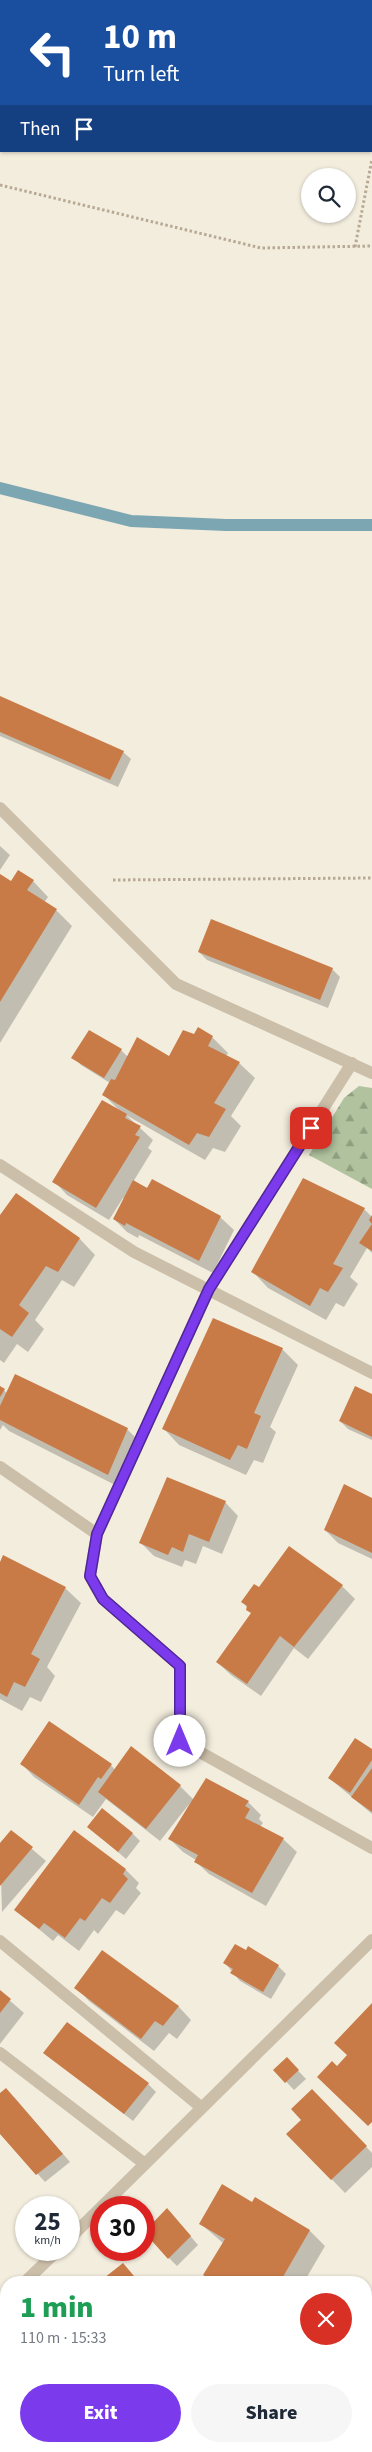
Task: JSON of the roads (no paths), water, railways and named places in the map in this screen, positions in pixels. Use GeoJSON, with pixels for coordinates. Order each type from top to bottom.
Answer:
{"type":"FeatureCollection","features":[{"type":"Feature","properties":{"kind":"street"},"geometry":{"type":"LineString","coordinates":[[0,808],[176,984],[372,1073]]}},
{"type":"Feature","properties":{"kind":"street"},"geometry":{"type":"LineString","coordinates":[[352,1063],[209,1289],[97,1534],[90,1576],[103,1599],[180,1666],[180,1741],[372,1848]]}},
{"type":"Feature","properties":{"kind":"street"},"geometry":{"type":"LineString","coordinates":[[2,1170],[134,1252],[372,1372]]}},
{"type":"Feature","properties":{"kind":"street"},"geometry":{"type":"LineString","coordinates":[[0,1467],[97,1534]]}},
{"type":"Feature","properties":{"kind":"street"},"geometry":{"type":"LineString","coordinates":[[80,2228],[372,1940]]}},
{"type":"Feature","properties":{"kind":"street"},"geometry":{"type":"LineString","coordinates":[[0,1941],[202,2108]]}},
{"type":"Feature","properties":{"kind":"street"},"geometry":{"type":"LineString","coordinates":[[0,2053],[145,2164]]}},
{"type":"Feature","properties":{"kind":"street"},"geometry":{"type":"LineString","coordinates":[[31,2276],[47,2261]]}},
{"type":"Feature","properties":{"kind":"waterway"},"geometry":{"type":"LineString","coordinates":[[0,488],[131,521],[226,525],[372,525]]}}]}
